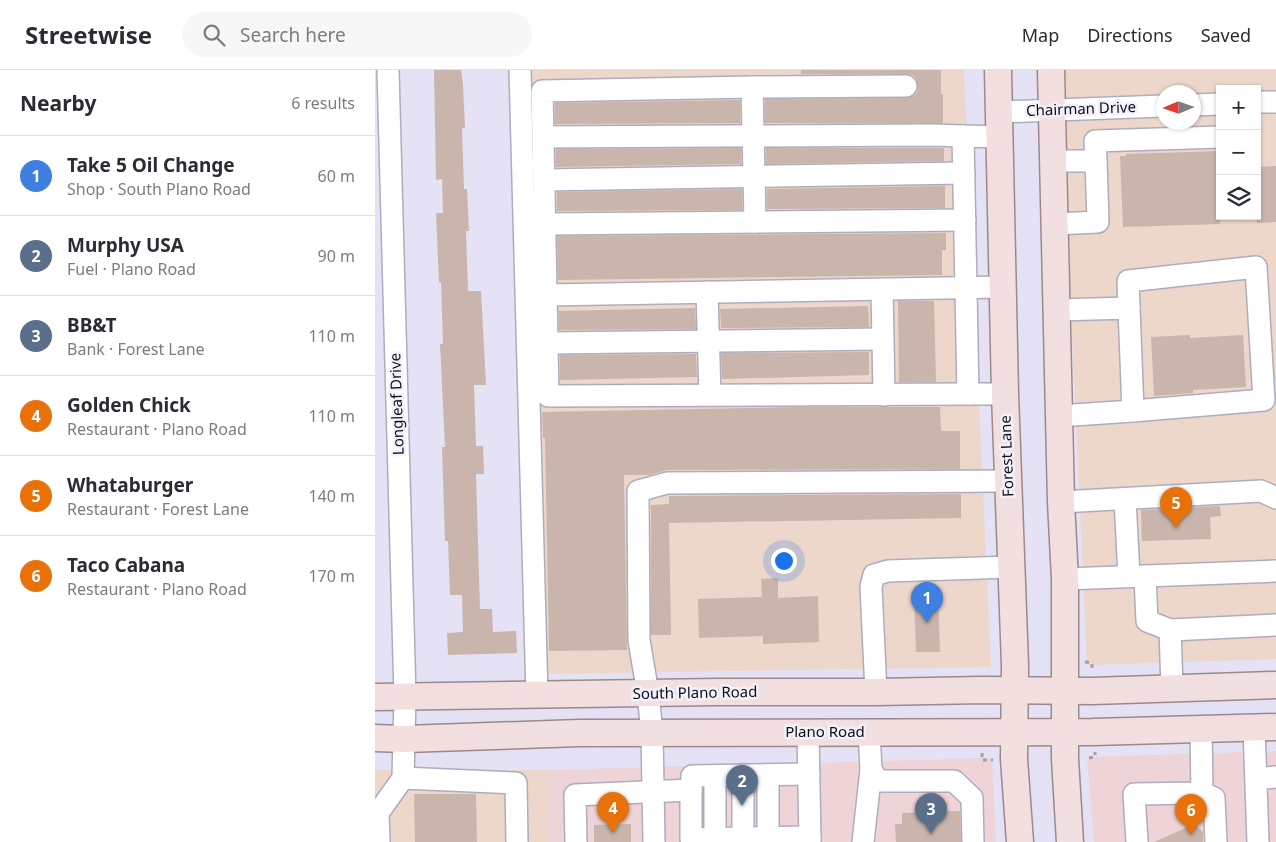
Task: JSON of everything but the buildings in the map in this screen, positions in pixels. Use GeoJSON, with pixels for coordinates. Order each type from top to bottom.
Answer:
{"type":"FeatureCollection","features":[{"type":"Feature","properties":{"kind":"main road","name":"Forest Lane"},"geometry":{"type":"LineString","coordinates":[[998,70],[1005,394],[1015,690],[1014,760],[1020,842]]}},
{"type":"Feature","properties":{"kind":"main road"},"geometry":{"type":"LineString","coordinates":[[1051,70],[1061,502],[1065,579],[1065,759],[1070,842]]}},
{"type":"Feature","properties":{"kind":"main road"},"geometry":{"type":"LineString","coordinates":[[1015,690],[1066,691],[1276,684]]}},
{"type":"Feature","properties":{"kind":"main road","name":"South Plano Road"},"geometry":{"type":"LineString","coordinates":[[375,697],[1015,690]]}},
{"type":"Feature","properties":{"kind":"main road","name":"Plano Road"},"geometry":{"type":"LineString","coordinates":[[375,738],[405,739],[579,732],[1066,732],[1265,727]]}},
{"type":"Feature","properties":{"kind":"street","name":"Longleaf Drive"},"geometry":{"type":"LineString","coordinates":[[388,70],[405,697],[403,778]]}},
{"type":"Feature","properties":{"kind":"street"},"geometry":{"type":"LineString","coordinates":[[520,70],[537,696]]}},
{"type":"Feature","properties":{"kind":"street"},"geometry":{"type":"LineString","coordinates":[[906,86],[542,91],[548,396],[1005,394]]}},
{"type":"Feature","properties":{"kind":"street"},"geometry":{"type":"LineString","coordinates":[[752,88],[755,222]]}},
{"type":"Feature","properties":{"kind":"street"},"geometry":{"type":"LineString","coordinates":[[1261,102],[1276,102]]}},
{"type":"Feature","properties":{"kind":"street"},"geometry":{"type":"LineString","coordinates":[[1201,104],[1216,104]]}},
{"type":"Feature","properties":{"kind":"street","name":"Chairman Drive"},"geometry":{"type":"LineString","coordinates":[[543,137],[963,136],[1053,109],[1156,106]]}},
{"type":"Feature","properties":{"kind":"street"},"geometry":{"type":"LineString","coordinates":[[963,136],[968,394]]}},
{"type":"Feature","properties":{"kind":"street"},"geometry":{"type":"LineString","coordinates":[[1055,224],[1098,222],[1095,141],[1216,137]]}},
{"type":"Feature","properties":{"kind":"street"},"geometry":{"type":"LineString","coordinates":[[1054,161],[1096,161]]}},
{"type":"Feature","properties":{"kind":"street"},"geometry":{"type":"LineString","coordinates":[[544,180],[964,173]]}},
{"type":"Feature","properties":{"kind":"street"},"geometry":{"type":"LineString","coordinates":[[545,224],[965,220]]}},
{"type":"Feature","properties":{"kind":"street"},"geometry":{"type":"LineString","coordinates":[[1059,416],[1133,411],[1264,400],[1256,267],[1128,281],[1133,411]]}},
{"type":"Feature","properties":{"kind":"street"},"geometry":{"type":"LineString","coordinates":[[546,294],[1003,287]]}},
{"type":"Feature","properties":{"kind":"street"},"geometry":{"type":"LineString","coordinates":[[882,289],[884,395]]}},
{"type":"Feature","properties":{"kind":"street"},"geometry":{"type":"LineString","coordinates":[[707,292],[710,396]]}},
{"type":"Feature","properties":{"kind":"street"},"geometry":{"type":"LineString","coordinates":[[1057,310],[1129,308]]}},
{"type":"Feature","properties":{"kind":"street"},"geometry":{"type":"LineString","coordinates":[[547,344],[883,339]]}},
{"type":"Feature","properties":{"kind":"street"},"geometry":{"type":"LineString","coordinates":[[654,842],[652,732],[639,640],[638,491],[667,483],[1008,482]]}},
{"type":"Feature","properties":{"kind":"street"},"geometry":{"type":"LineString","coordinates":[[1061,502],[1261,491],[1276,498]]}},
{"type":"Feature","properties":{"kind":"street"},"geometry":{"type":"LineString","coordinates":[[1125,499],[1137,576],[1147,621],[1170,630],[1276,625]]}},
{"type":"Feature","properties":{"kind":"street"},"geometry":{"type":"LineString","coordinates":[[876,692],[871,587],[875,575],[888,571],[1011,567]]}},
{"type":"Feature","properties":{"kind":"street"},"geometry":{"type":"LineString","coordinates":[[1065,579],[1276,571]]}},
{"type":"Feature","properties":{"kind":"street"},"geometry":{"type":"LineString","coordinates":[[1170,630],[1172,688]]}},
{"type":"Feature","properties":{"kind":"street"},"geometry":{"type":"LineString","coordinates":[[1258,842],[1266,778],[1265,727]]}},
{"type":"Feature","properties":{"kind":"street"},"geometry":{"type":"LineString","coordinates":[[1201,728],[1202,793]]}},
{"type":"Feature","properties":{"kind":"street"},"geometry":{"type":"LineString","coordinates":[[808,732],[809,774],[810,840],[768,838],[691,839],[692,776],[809,774]]}},
{"type":"Feature","properties":{"kind":"street"},"geometry":{"type":"LineString","coordinates":[[863,842],[871,770],[869,732]]}},
{"type":"Feature","properties":{"kind":"street"},"geometry":{"type":"LineString","coordinates":[[871,770],[878,781],[954,781],[972,798],[973,842]]}},
{"type":"Feature","properties":{"kind":"street"},"geometry":{"type":"LineString","coordinates":[[768,775],[768,838]]}},
{"type":"Feature","properties":{"kind":"street"},"geometry":{"type":"LineString","coordinates":[[715,776],[715,838]]}},
{"type":"Feature","properties":{"kind":"street"},"geometry":{"type":"LineString","coordinates":[[743,776],[743,838]]}},
{"type":"Feature","properties":{"kind":"street"},"geometry":{"type":"LineString","coordinates":[[379,842],[376,814],[403,778],[516,783],[517,842]]}},
{"type":"Feature","properties":{"kind":"street"},"geometry":{"type":"LineString","coordinates":[[576,842],[575,795],[691,790]]}},
{"type":"Feature","properties":{"kind":"street"},"geometry":{"type":"LineString","coordinates":[[1137,842],[1134,794],[1202,793],[1214,798],[1216,842]]}},
{"type":"Feature","properties":{"kind":"path"},"geometry":{"type":"LineString","coordinates":[[1091,662],[1092,669]]}},
{"type":"Feature","properties":{"kind":"path"},"geometry":{"type":"LineString","coordinates":[[1089,758],[1095,757]]}},
{"type":"Feature","properties":{"kind":"path"},"geometry":{"type":"LineString","coordinates":[[982,760],[993,760]]}},
{"type":"Feature","properties":{"kind":"shaded area"},"geometry":{"type":"Polygon","coordinates":[[[525,70],[964,70],[991,667],[541,674],[525,70]]]}},
{"type":"Feature","properties":{"kind":"shaded area"},"geometry":{"type":"Polygon","coordinates":[[[1060,70],[1276,70],[1276,659],[1087,665],[1060,70]]]}},
{"type":"Feature","properties":{"kind":"shaded area"},"geometry":{"type":"Polygon","coordinates":[[[1276,751],[1276,842],[1094,842],[1087,757],[1276,751]]]}},
{"type":"Feature","properties":{"kind":"shaded area"},"geometry":{"type":"Polygon","coordinates":[[[992,758],[996,842],[548,842],[546,770],[992,758]]]}},
{"type":"Feature","properties":{"kind":"shaded area"},"geometry":{"type":"Polygon","coordinates":[[[375,770],[546,770],[548,842],[375,842],[375,770]]]}},
{"type":"Feature","properties":{"kind":"place","name":"Whataburger"},"geometry":{"type":"Point","coordinates":[1176,528]}},
{"type":"Feature","properties":{"kind":"place","name":"Take 5 Oil Change"},"geometry":{"type":"Point","coordinates":[927,623]}},
{"type":"Feature","properties":{"kind":"place","name":"Murphy USA"},"geometry":{"type":"Point","coordinates":[742,806]}},
{"type":"Feature","properties":{"kind":"place","name":"Golden Chick"},"geometry":{"type":"Point","coordinates":[613,833]}},
{"type":"Feature","properties":{"kind":"place","name":"BB&T"},"geometry":{"type":"Point","coordinates":[931,834]}},
{"type":"Feature","properties":{"kind":"place","name":"Taco Cabana"},"geometry":{"type":"Point","coordinates":[1191,835]}}]}
